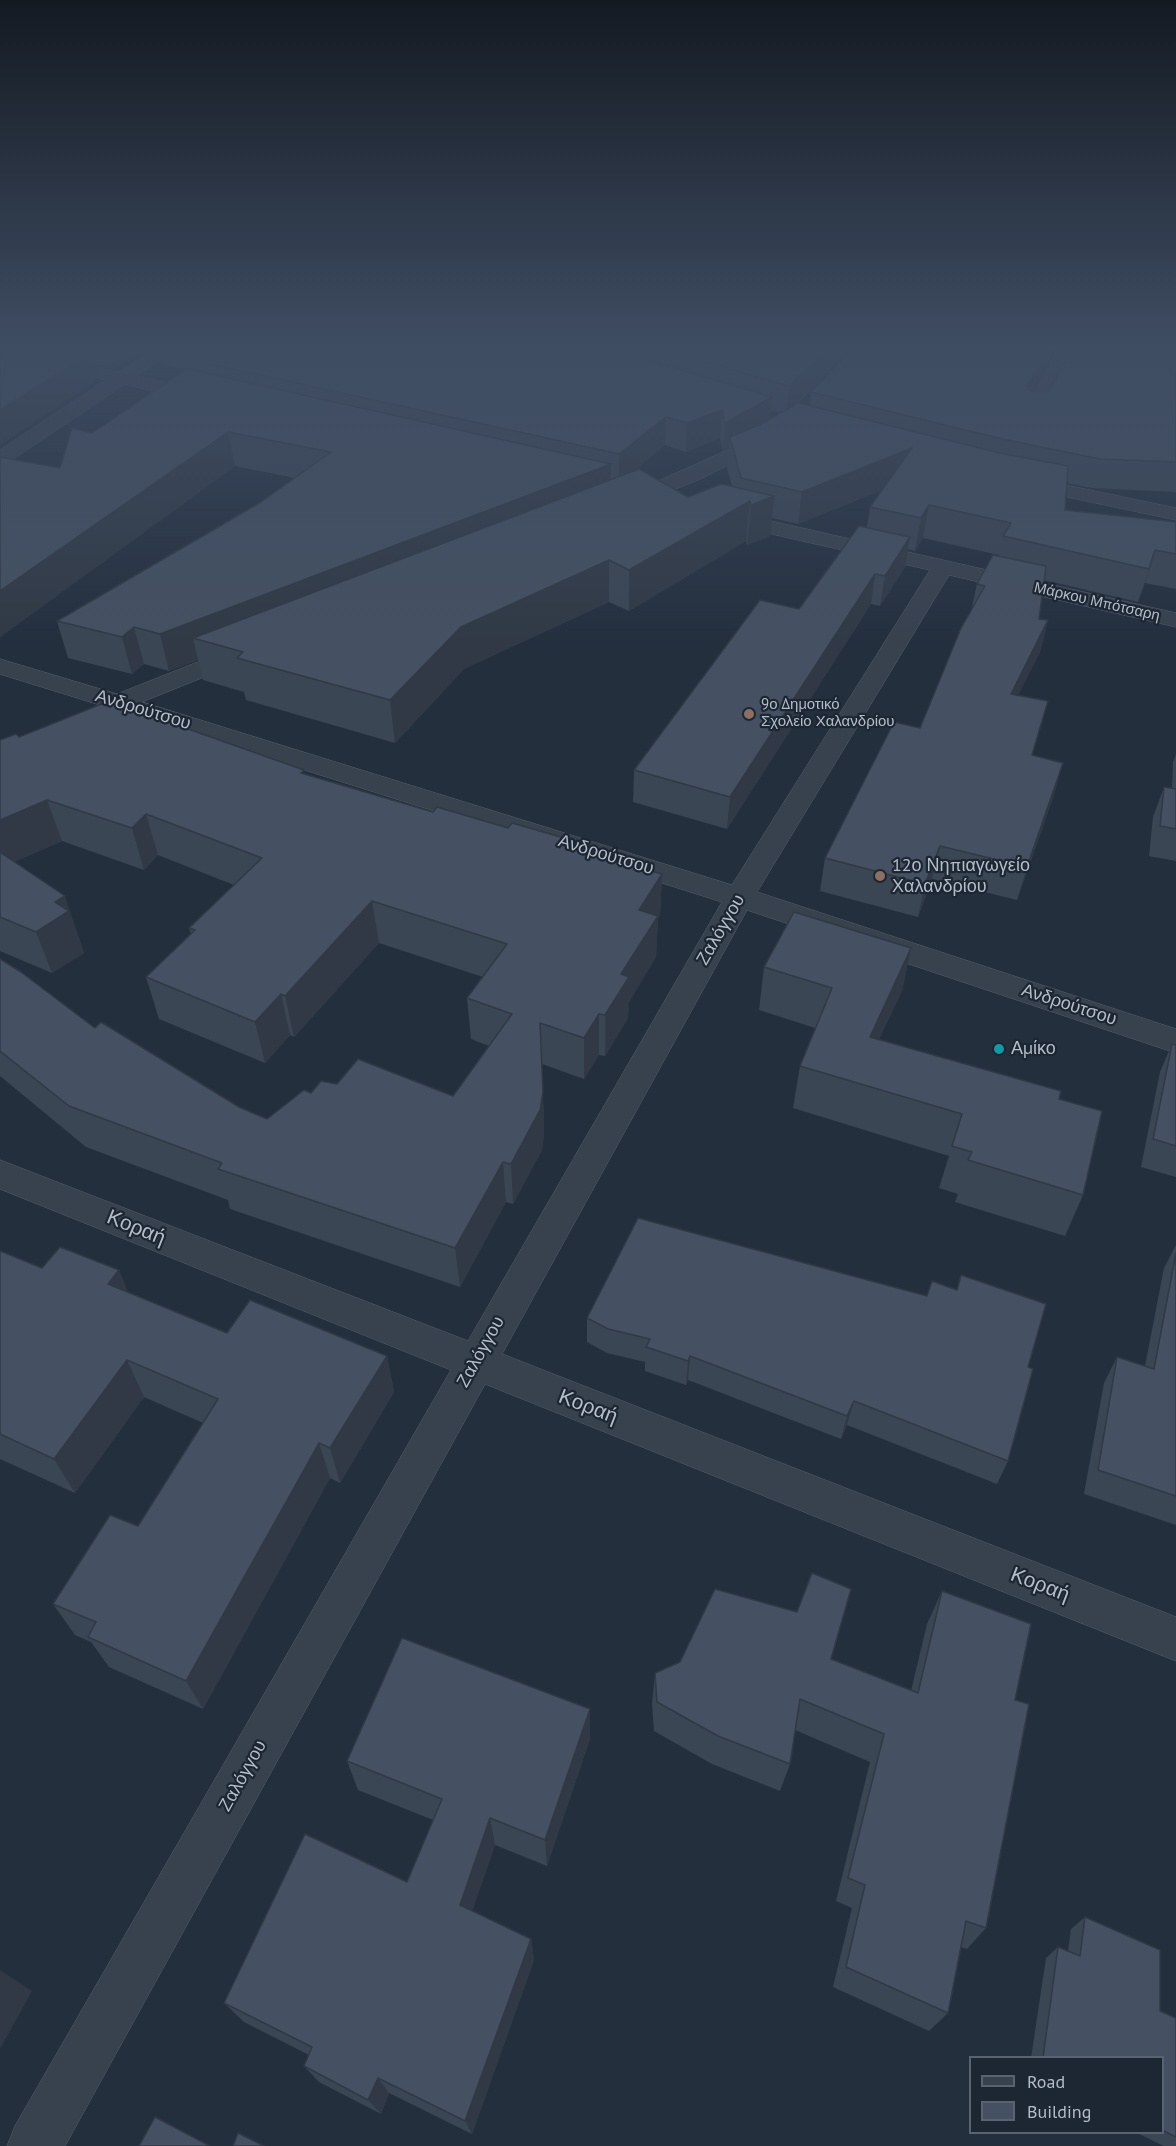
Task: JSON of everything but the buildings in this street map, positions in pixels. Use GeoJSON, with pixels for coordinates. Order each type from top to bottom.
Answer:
{"type":"FeatureCollection","features":[{"type":"Feature","properties":{"kind":"street"},"geometry":{"type":"LineString","coordinates":[[0,459],[19,446]]}},
{"type":"Feature","properties":{"kind":"street"},"geometry":{"type":"LineString","coordinates":[[612,501],[640,497],[754,446]]}},
{"type":"Feature","properties":{"kind":"street"},"geometry":{"type":"LineString","coordinates":[[1005,478],[1176,514]]}},
{"type":"Feature","properties":{"kind":"street"},"geometry":{"type":"LineString","coordinates":[[640,497],[675,505]]}},
{"type":"Feature","properties":{"kind":"street","name":"Μάρκου Μπότσαρη"},"geometry":{"type":"LineString","coordinates":[[710,513],[1176,620]]}},
{"type":"Feature","properties":{"kind":"street","name":"Ζαλόγγου"},"geometry":{"type":"LineString","coordinates":[[34,2146],[739,897],[943,567]]}},
{"type":"Feature","properties":{"kind":"street"},"geometry":{"type":"LineString","coordinates":[[87,717],[264,644]]}},
{"type":"Feature","properties":{"kind":"street","name":"Ανδρούτσου"},"geometry":{"type":"LineString","coordinates":[[0,666],[739,897],[1176,1041]]}},
{"type":"Feature","properties":{"kind":"street","name":"Κοραή"},"geometry":{"type":"LineString","coordinates":[[0,1174],[1176,1639]]}},
{"type":"Feature","properties":{"kind":"place","name":"9ο Δημοτικό Σχολείο Χαλανδρίου"},"geometry":{"type":"Point","coordinates":[749,714]}},
{"type":"Feature","properties":{"kind":"place","name":"12ο Νηπιαγωγείο Χαλανδρίου"},"geometry":{"type":"Point","coordinates":[880,876]}},
{"type":"Feature","properties":{"kind":"place","name":"Αμίκο"},"geometry":{"type":"Point","coordinates":[999,1049]}}]}
